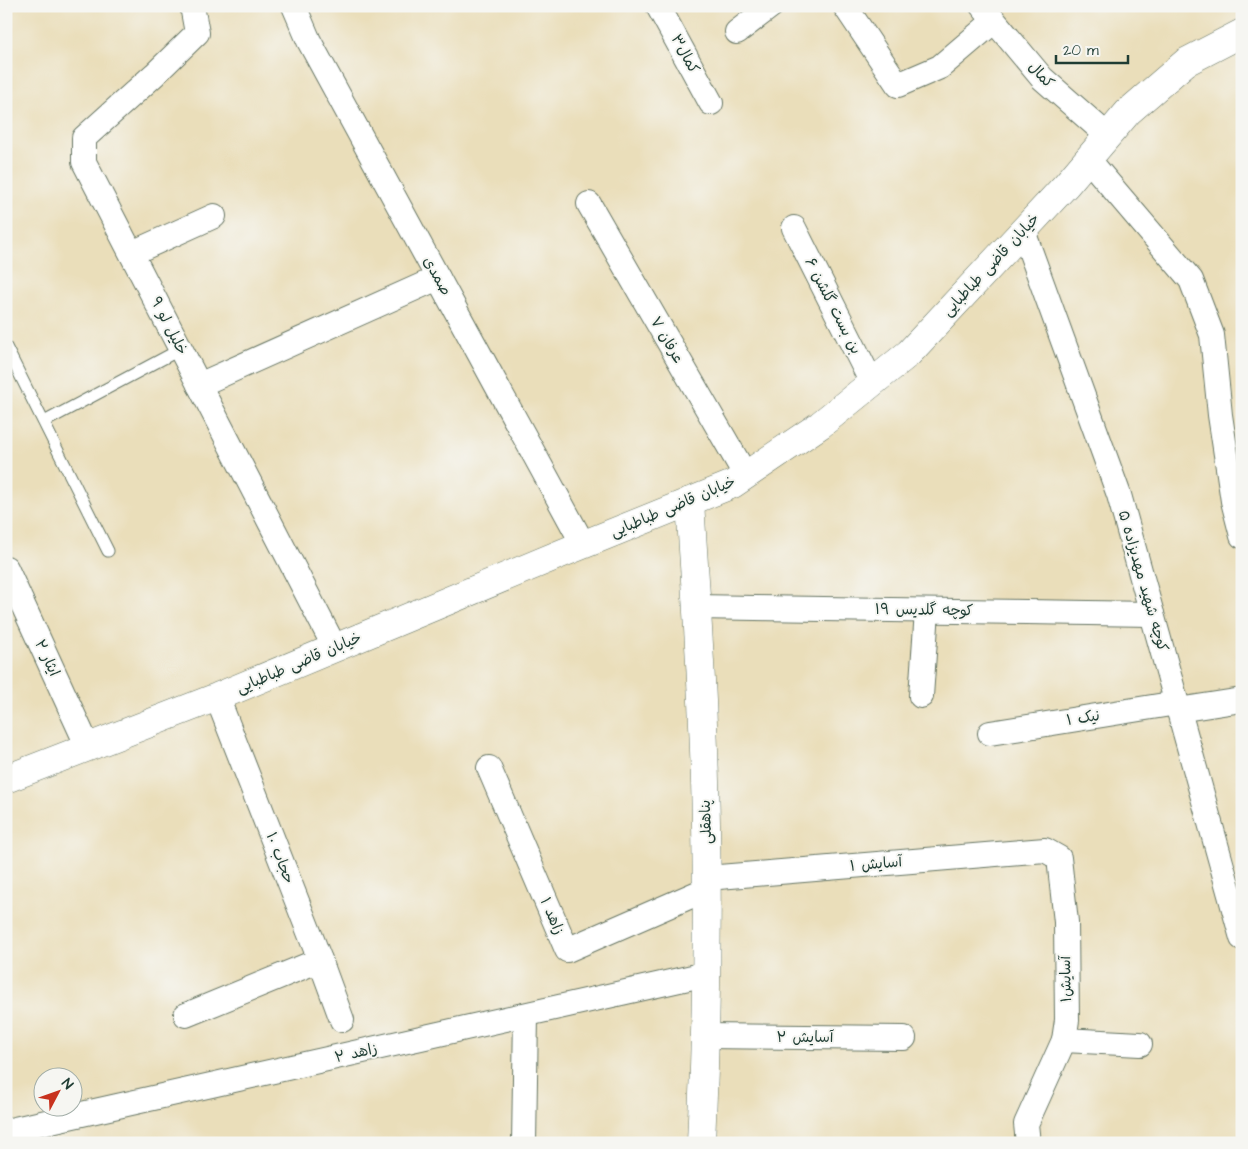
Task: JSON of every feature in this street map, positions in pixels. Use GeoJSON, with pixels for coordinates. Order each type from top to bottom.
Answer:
{"type":"FeatureCollection","features":[{"type":"Feature","properties":{"kind":"street","name":"خلیل لو ۹"},"geometry":{"type":"LineString","coordinates":[[192,6],[197,33],[84,138],[84,162],[335,648]]}},
{"type":"Feature","properties":{"kind":"street","name":"صمدی"},"geometry":{"type":"LineString","coordinates":[[294,6],[309,41],[584,544]]}},
{"type":"Feature","properties":{"kind":"street","name":"کمال۳"},"geometry":{"type":"LineString","coordinates":[[658,6],[711,102]]}},
{"type":"Feature","properties":{"kind":"street"},"geometry":{"type":"LineString","coordinates":[[738,32],[771,6]]}},
{"type":"Feature","properties":{"kind":"street"},"geometry":{"type":"LineString","coordinates":[[845,6],[898,84],[940,66],[988,14]]}},
{"type":"Feature","properties":{"kind":"street","name":"کمال"},"geometry":{"type":"LineString","coordinates":[[988,14],[1042,78],[1108,136]]}},
{"type":"Feature","properties":{"kind":"street","name":"خیابان قاضی طباطبایی"},"geometry":{"type":"LineString","coordinates":[[6,779],[217,696],[734,484],[820,425],[909,353],[1023,231],[1128,112],[1186,62],[1242,33]]}},
{"type":"Feature","properties":{"kind":"street"},"geometry":{"type":"LineString","coordinates":[[1088,159],[1191,280],[1212,335],[1220,415],[1233,501],[1242,536]]}},
{"type":"Feature","properties":{"kind":"street","name":"عرفان ۷"},"geometry":{"type":"LineString","coordinates":[[589,204],[746,476]]}},
{"type":"Feature","properties":{"kind":"street"},"geometry":{"type":"LineString","coordinates":[[132,253],[214,216]]}},
{"type":"Feature","properties":{"kind":"street","name":"بن بست گلشن ۶"},"geometry":{"type":"LineString","coordinates":[[794,228],[872,383]]}},
{"type":"Feature","properties":{"kind":"street","name":"کوچه شهید مهدیزاده ۵"},"geometry":{"type":"LineString","coordinates":[[1023,231],[1119,495],[1242,938]]}},
{"type":"Feature","properties":{"kind":"street"},"geometry":{"type":"LineString","coordinates":[[199,385],[438,278]]}},
{"type":"Feature","properties":{"kind":"street","name":"پناهقلی"},"geometry":{"type":"LineString","coordinates":[[690,502],[702,701],[707,883],[706,1036],[701,1143]]}},
{"type":"Feature","properties":{"kind":"street","name":"ایثار ۲"},"geometry":{"type":"LineString","coordinates":[[6,568],[88,747]]}},
{"type":"Feature","properties":{"kind":"street","name":"کوچه گلدیس ۱۹"},"geometry":{"type":"LineString","coordinates":[[696,607],[1152,614]]}},
{"type":"Feature","properties":{"kind":"street"},"geometry":{"type":"LineString","coordinates":[[921,696],[927,610]]}},
{"type":"Feature","properties":{"kind":"street","name":"حجاب ۱۰"},"geometry":{"type":"LineString","coordinates":[[217,696],[342,1020]]}},
{"type":"Feature","properties":{"kind":"street","name":"نیک ۱"},"geometry":{"type":"LineString","coordinates":[[990,733],[1178,706],[1242,700]]}},
{"type":"Feature","properties":{"kind":"street","name":"زاهد ۱"},"geometry":{"type":"LineString","coordinates":[[489,768],[567,950],[707,883]]}},
{"type":"Feature","properties":{"kind":"street","name":"آسایش ۱"},"geometry":{"type":"LineString","coordinates":[[707,883],[1045,850]]}},
{"type":"Feature","properties":{"kind":"street","name":"آسایش۱"},"geometry":{"type":"LineString","coordinates":[[1045,850],[1059,858],[1066,922],[1066,1020],[1064,1040]]}},
{"type":"Feature","properties":{"kind":"street"},"geometry":{"type":"LineString","coordinates":[[186,1015],[320,960]]}},
{"type":"Feature","properties":{"kind":"street","name":"زاهد ۲"},"geometry":{"type":"LineString","coordinates":[[6,1131],[706,974]]}},
{"type":"Feature","properties":{"kind":"street"},"geometry":{"type":"LineString","coordinates":[[524,1143],[526,1014]]}},
{"type":"Feature","properties":{"kind":"street","name":"آسایش ۲"},"geometry":{"type":"LineString","coordinates":[[706,1036],[904,1038]]}},
{"type":"Feature","properties":{"kind":"street"},"geometry":{"type":"LineString","coordinates":[[1028,1143],[1026,1124],[1064,1040],[1140,1044]]}},
{"type":"Feature","properties":{"kind":"lane"},"geometry":{"type":"LineString","coordinates":[[6,347],[108,551]]}},
{"type":"Feature","properties":{"kind":"lane"},"geometry":{"type":"LineString","coordinates":[[44,422],[181,349]]}}]}
